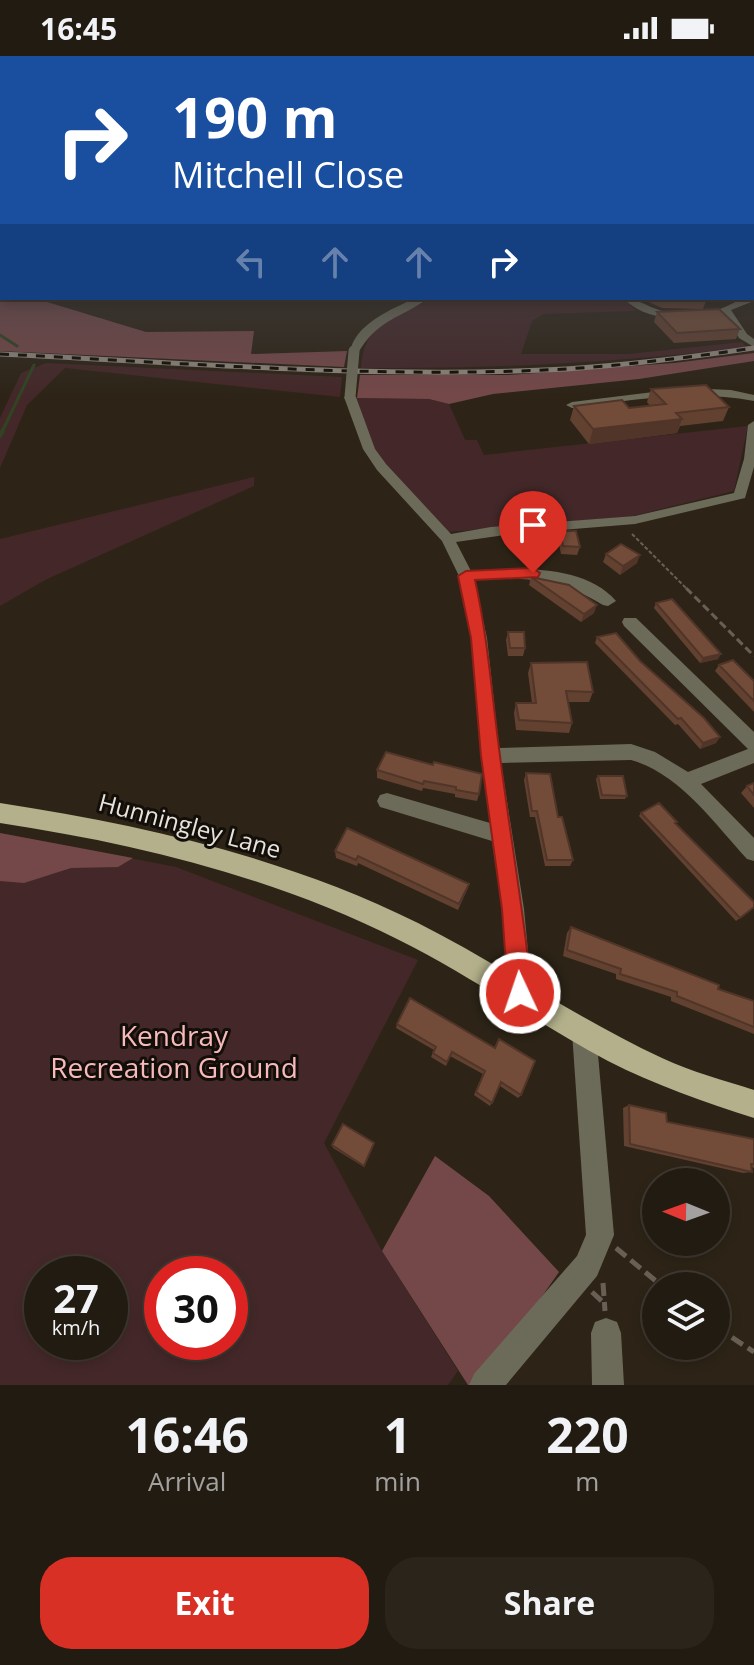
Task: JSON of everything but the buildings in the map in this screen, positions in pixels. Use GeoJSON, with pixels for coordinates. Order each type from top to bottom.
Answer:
{"type":"FeatureCollection","features":[{"type":"Feature","properties":{"kind":"main road","name":"Hunningley Lane"},"geometry":{"type":"LineString","coordinates":[[0,813],[74,823],[162,842],[284,880],[406,931],[584,1032],[691,1084],[754,1104]]}},
{"type":"Feature","properties":{"kind":"street"},"geometry":{"type":"LineString","coordinates":[[420,300],[372,324],[362,335],[354,351],[350,397],[369,449],[381,467],[448,539],[466,576],[479,638],[490,756],[502,831],[520,993]]}},
{"type":"Feature","properties":{"kind":"street"},"geometry":{"type":"LineString","coordinates":[[630,300],[659,319],[724,308],[744,300]]}},
{"type":"Feature","properties":{"kind":"street"},"geometry":{"type":"LineString","coordinates":[[724,308],[751,342]]}},
{"type":"Feature","properties":{"kind":"street"},"geometry":{"type":"LineString","coordinates":[[572,405],[700,390],[721,390],[754,398]]}},
{"type":"Feature","properties":{"kind":"street"},"geometry":{"type":"LineString","coordinates":[[448,539],[477,532],[620,522],[685,511],[740,495],[750,459],[754,425]]}},
{"type":"Feature","properties":{"kind":"street"},"geometry":{"type":"LineString","coordinates":[[466,576],[555,575],[583,583],[608,601]]}},
{"type":"Feature","properties":{"kind":"street"},"geometry":{"type":"LineString","coordinates":[[630,622],[754,744]]}},
{"type":"Feature","properties":{"kind":"street"},"geometry":{"type":"LineString","coordinates":[[490,756],[631,752],[653,757],[684,782],[754,852]]}},
{"type":"Feature","properties":{"kind":"street"},"geometry":{"type":"LineString","coordinates":[[684,782],[754,755]]}},
{"type":"Feature","properties":{"kind":"street"},"geometry":{"type":"LineString","coordinates":[[387,801],[487,832],[502,831]]}},
{"type":"Feature","properties":{"kind":"street"},"geometry":{"type":"LineString","coordinates":[[485,1385],[587,1266],[600,1235],[584,1032]]}},
{"type":"Feature","properties":{"kind":"street"},"geometry":{"type":"LineString","coordinates":[[606,1333],[608,1385]]}},
{"type":"Feature","properties":{"kind":"path"},"geometry":{"type":"LineString","coordinates":[[620,522],[754,656]]}},
{"type":"Feature","properties":{"kind":"path"},"geometry":{"type":"LineString","coordinates":[[600,1235],[645,1272]]}},
{"type":"Feature","properties":{"kind":"path"},"geometry":{"type":"LineString","coordinates":[[730,1336],[754,1352]]}},
{"type":"Feature","properties":{"kind":"green space"},"geometry":{"type":"Polygon","coordinates":[[[430,300],[626,300],[636,311],[544,314],[532,321],[521,354],[628,354],[742,342],[746,347],[554,364],[361,368],[369,339],[385,321],[430,300]]]}},
{"type":"Feature","properties":{"kind":"green space"},"geometry":{"type":"Polygon","coordinates":[[[46,363],[342,377],[340,397],[65,368],[27,405],[0,468],[0,418],[21,373],[46,363]]]}},
{"type":"Feature","properties":{"kind":"green space"},"geometry":{"type":"Polygon","coordinates":[[[357,398],[429,399],[449,404],[465,440],[477,440],[484,455],[748,426],[734,491],[633,516],[448,532],[394,480],[372,447],[357,398]]]}},
{"type":"Feature","properties":{"kind":"green space"},"geometry":{"type":"Polygon","coordinates":[[[254,477],[254,486],[45,580],[0,606],[0,539],[254,477]]]}},
{"type":"Feature","properties":{"kind":"green space","name":"Kendray Recreation Ground"},"geometry":{"type":"Polygon","coordinates":[[[0,833],[176,867],[418,960],[324,1143],[382,1251],[458,1371],[448,1385],[0,1385],[0,833]]]}},
{"type":"Feature","properties":{"kind":"shaded area"},"geometry":{"type":"Polygon","coordinates":[[[0,300],[41,300],[146,332],[254,331],[251,354],[347,351],[344,367],[0,351],[0,300]]]}},
{"type":"Feature","properties":{"kind":"shaded area"},"geometry":{"type":"Polygon","coordinates":[[[754,353],[754,361],[639,379],[493,394],[449,404],[429,399],[357,398],[360,375],[509,375],[674,363],[754,353]]]}},
{"type":"Feature","properties":{"kind":"shaded area"},"geometry":{"type":"Polygon","coordinates":[[[0,833],[133,858],[118,867],[71,868],[24,883],[0,881],[0,833]]]}},
{"type":"Feature","properties":{"kind":"shaded area"},"geometry":{"type":"Polygon","coordinates":[[[435,1156],[489,1196],[559,1272],[480,1385],[468,1385],[382,1251],[435,1156]]]}},
{"type":"Feature","properties":{"kind":"waterway"},"geometry":{"type":"LineString","coordinates":[[0,335],[17,346]]}},
{"type":"Feature","properties":{"kind":"waterway"},"geometry":{"type":"LineString","coordinates":[[2,432],[34,365]]}},
{"type":"Feature","properties":{"kind":"waterway"},"geometry":{"type":"LineString","coordinates":[[0,436],[2,432]]}},
{"type":"Feature","properties":{"kind":"railway"},"geometry":{"type":"LineString","coordinates":[[0,354],[283,369],[495,372],[613,365],[754,348]]}},
{"type":"Feature","properties":{"kind":"route"},"geometry":{"type":"LineString","coordinates":[[520,993],[513,909],[490,756],[479,638],[466,576],[533,573]]}}]}
